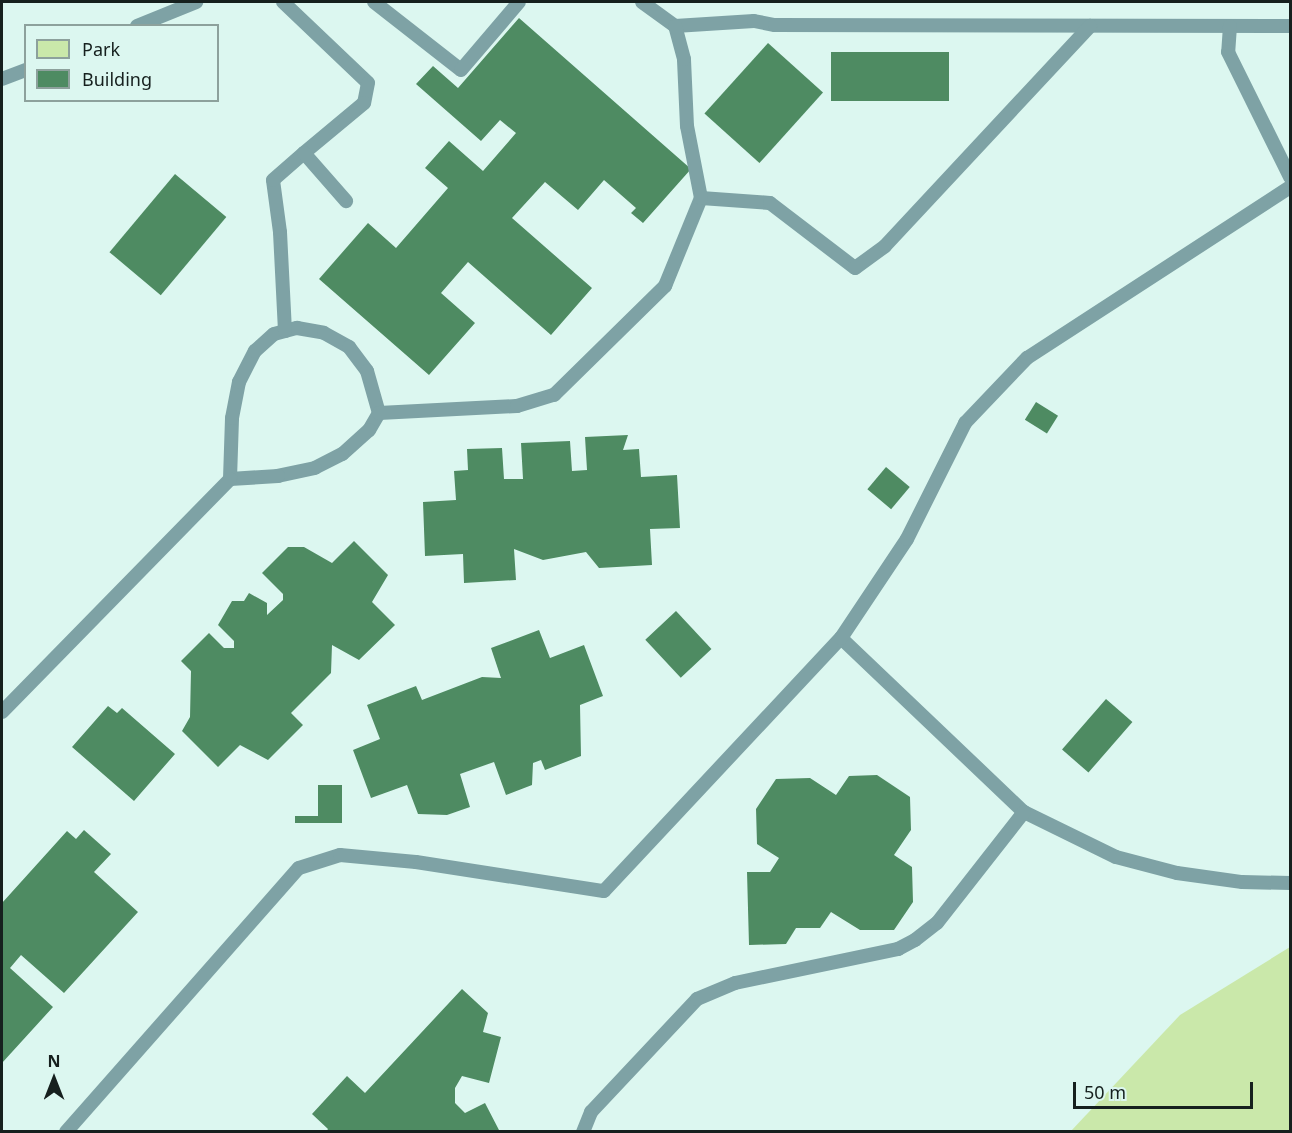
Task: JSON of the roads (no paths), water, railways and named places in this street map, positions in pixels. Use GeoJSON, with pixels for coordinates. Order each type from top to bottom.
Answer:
{"type":"FeatureCollection","features":[{"type":"Feature","properties":{"kind":"lane"},"geometry":{"type":"LineString","coordinates":[[142,24],[196,2]]}},
{"type":"Feature","properties":{"kind":"lane"},"geometry":{"type":"LineString","coordinates":[[284,2],[368,83],[364,103],[273,180],[280,232],[285,331]]}},
{"type":"Feature","properties":{"kind":"lane"},"geometry":{"type":"LineString","coordinates":[[374,2],[461,70],[519,2]]}},
{"type":"Feature","properties":{"kind":"lane"},"geometry":{"type":"LineString","coordinates":[[379,413],[517,406],[554,395],[665,286],[701,198],[687,126],[684,59],[675,26],[642,2]]}},
{"type":"Feature","properties":{"kind":"lane"},"geometry":{"type":"LineString","coordinates":[[675,26],[754,21],[775,25],[1290,26]]}},
{"type":"Feature","properties":{"kind":"lane"},"geometry":{"type":"LineString","coordinates":[[701,198],[770,203],[855,268],[885,246],[1090,26]]}},
{"type":"Feature","properties":{"kind":"lane"},"geometry":{"type":"LineString","coordinates":[[1230,26],[1228,52],[1290,177]]}},
{"type":"Feature","properties":{"kind":"lane"},"geometry":{"type":"LineString","coordinates":[[2,79],[24,71]]}},
{"type":"Feature","properties":{"kind":"lane"},"geometry":{"type":"LineString","coordinates":[[304,153],[346,201]]}},
{"type":"Feature","properties":{"kind":"lane"},"geometry":{"type":"LineString","coordinates":[[66,1131],[299,868],[340,855],[416,862],[604,891],[841,638],[907,539],[965,423],[1028,358],[1290,187]]}},
{"type":"Feature","properties":{"kind":"lane"},"geometry":{"type":"LineString","coordinates":[[2,712],[230,479],[278,476],[315,468],[342,454],[369,430],[379,413],[367,371],[349,347],[324,333],[297,328],[274,334],[255,351],[239,382],[232,418],[230,479]]}},
{"type":"Feature","properties":{"kind":"lane"},"geometry":{"type":"LineString","coordinates":[[841,638],[1024,812],[1116,857],[1177,873],[1242,882],[1290,883]]}},
{"type":"Feature","properties":{"kind":"lane"},"geometry":{"type":"LineString","coordinates":[[583,1131],[598,1103],[697,999],[735,983],[898,950],[937,923],[1024,812]]}}]}
